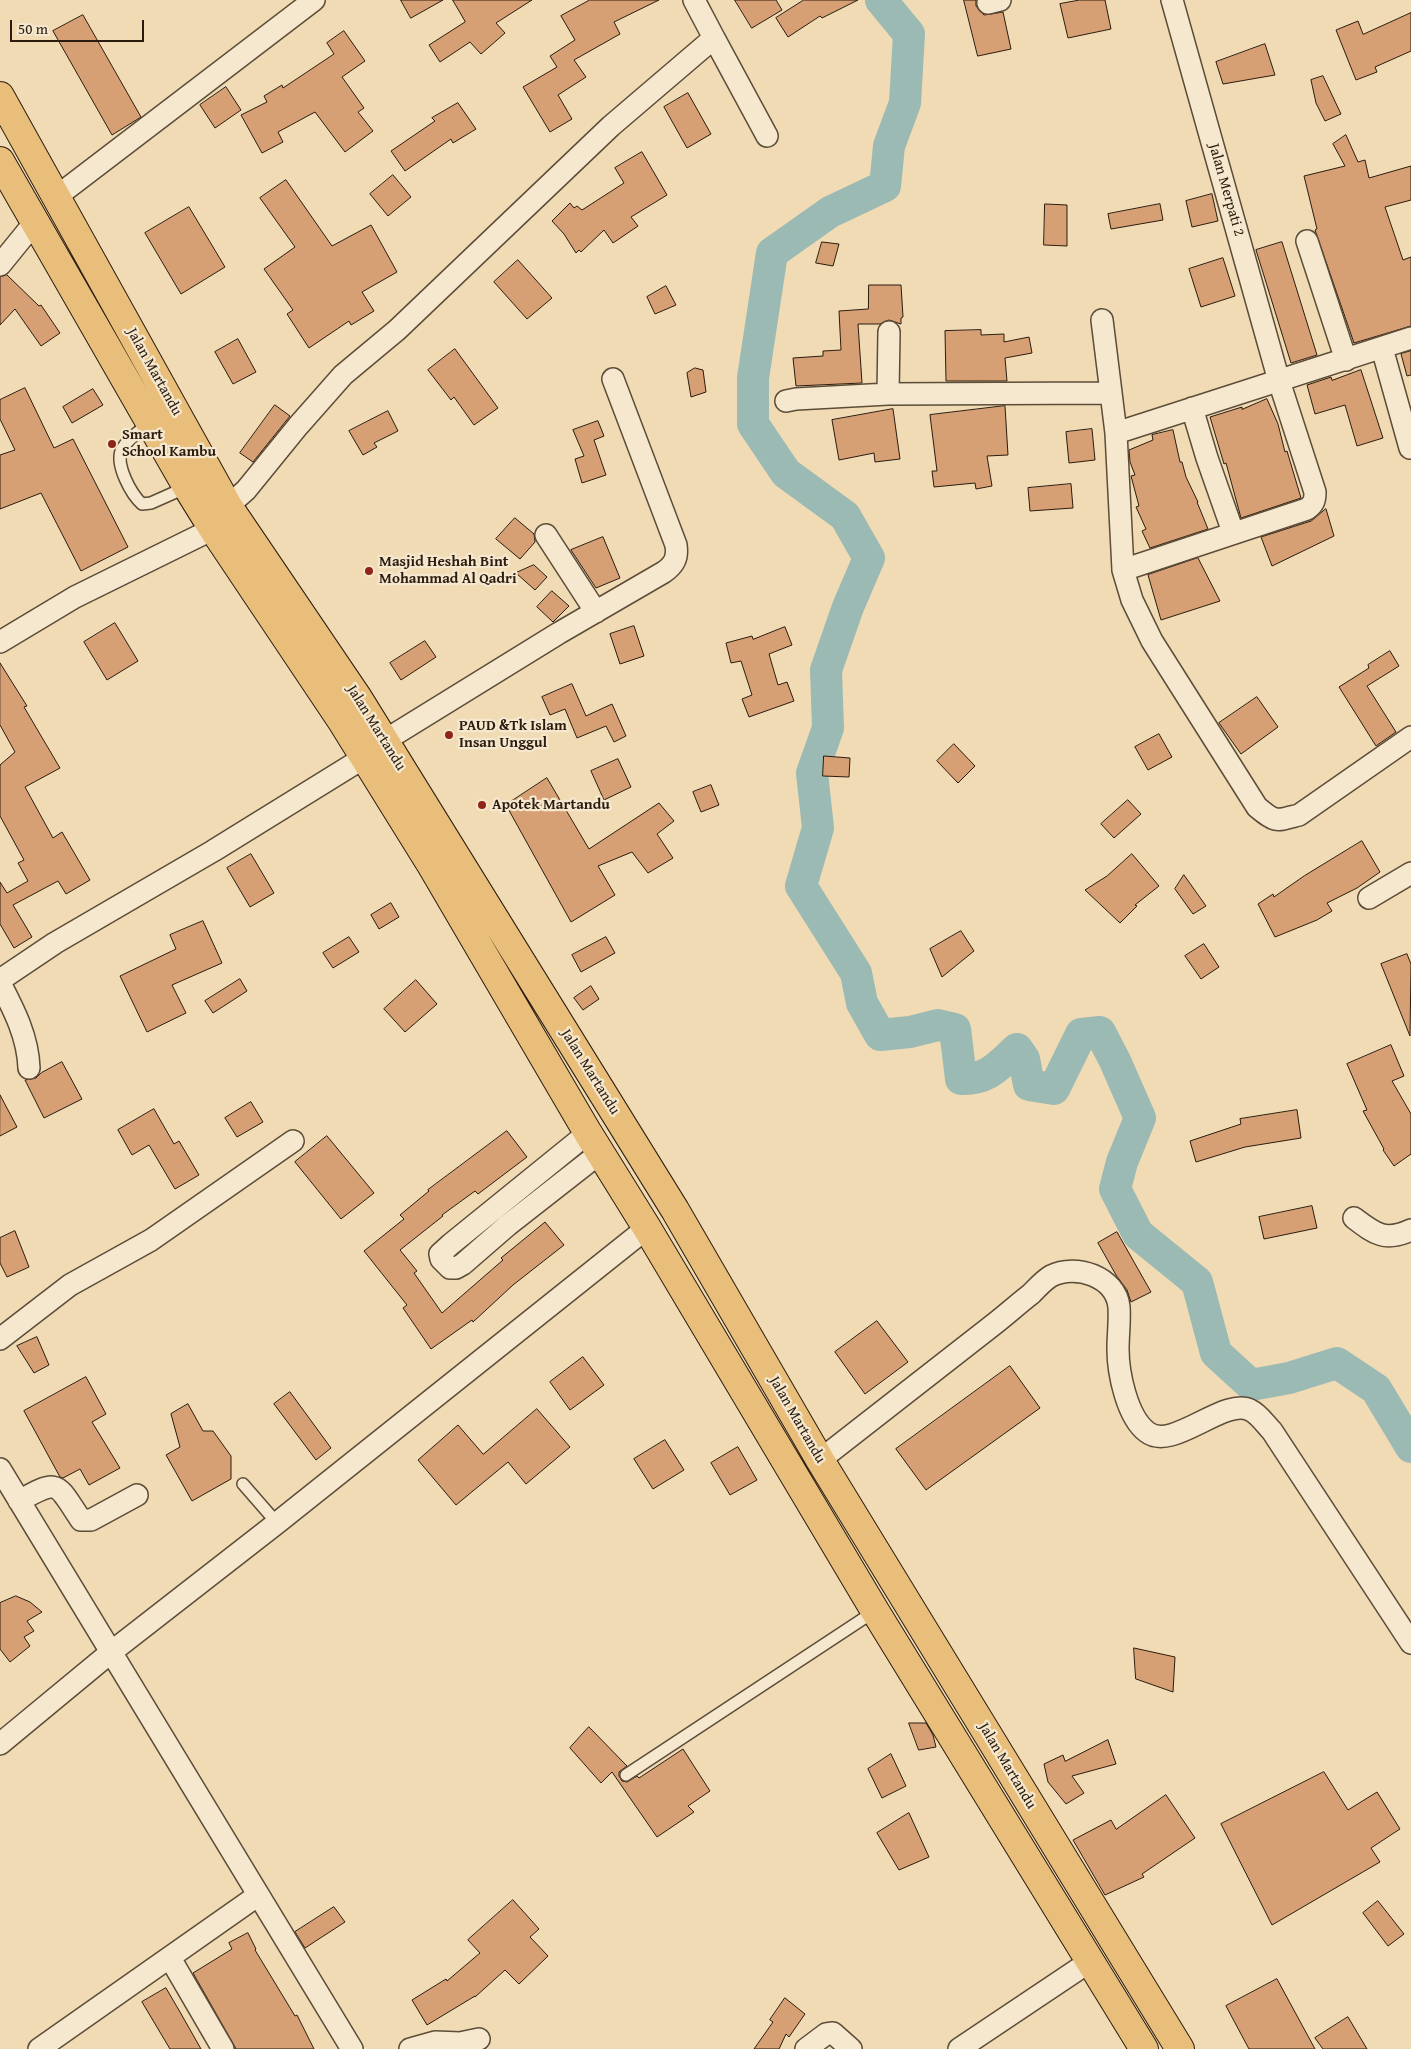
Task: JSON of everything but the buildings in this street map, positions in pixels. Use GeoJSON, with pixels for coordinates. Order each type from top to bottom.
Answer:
{"type":"FeatureCollection","features":[{"type":"Feature","properties":{"kind":"highway","name":"Jalan Martandu"},"geometry":{"type":"LineString","coordinates":[[0,96],[228,506],[358,698],[374,749],[440,856],[675,1210],[820,1460],[1180,2049]]}},
{"type":"Feature","properties":{"kind":"highway","name":"Jalan Martandu"},"geometry":{"type":"LineString","coordinates":[[0,161],[148,423],[213,529],[343,722],[374,749]]}},
{"type":"Feature","properties":{"kind":"highway","name":"Jalan Martandu"},"geometry":{"type":"LineString","coordinates":[[440,856],[594,1143],[1089,1962],[1144,2049]]}},
{"type":"Feature","properties":{"kind":"street"},"geometry":{"type":"LineString","coordinates":[[56,197],[314,0]]}},
{"type":"Feature","properties":{"kind":"street"},"geometry":{"type":"LineString","coordinates":[[694,0],[767,136]]}},
{"type":"Feature","properties":{"kind":"street","name":"Jalan Merpati 2"},"geometry":{"type":"LineString","coordinates":[[1172,0],[1279,381],[1315,492],[1315,500],[1307,509],[1233,532]]}},
{"type":"Feature","properties":{"kind":"street"},"geometry":{"type":"LineString","coordinates":[[228,506],[246,490],[343,375],[397,330],[611,126],[714,38]]}},
{"type":"Feature","properties":{"kind":"street"},"geometry":{"type":"LineString","coordinates":[[0,265],[35,222]]}},
{"type":"Feature","properties":{"kind":"street"},"geometry":{"type":"LineString","coordinates":[[1307,242],[1346,360]]}},
{"type":"Feature","properties":{"kind":"street"},"geometry":{"type":"LineString","coordinates":[[1102,320],[1116,433],[1123,570],[1132,600],[1152,641],[1257,807],[1270,818],[1279,820],[1299,815],[1411,738]]}},
{"type":"Feature","properties":{"kind":"street"},"geometry":{"type":"LineString","coordinates":[[888,394],[889,332]]}},
{"type":"Feature","properties":{"kind":"street"},"geometry":{"type":"LineString","coordinates":[[1116,433],[1411,338]]}},
{"type":"Feature","properties":{"kind":"street"},"geometry":{"type":"LineString","coordinates":[[1382,348],[1410,448]]}},
{"type":"Feature","properties":{"kind":"street"},"geometry":{"type":"LineString","coordinates":[[29,1068],[28,1054],[18,1018],[0,981],[55,943],[213,851],[374,749],[672,566],[676,559],[676,545],[613,379]]}},
{"type":"Feature","properties":{"kind":"street"},"geometry":{"type":"LineString","coordinates":[[786,401],[888,394],[1111,393]]}},
{"type":"Feature","properties":{"kind":"street"},"geometry":{"type":"LineString","coordinates":[[1123,570],[1233,532],[1192,408]]}},
{"type":"Feature","properties":{"kind":"street"},"geometry":{"type":"LineString","coordinates":[[0,642],[76,597],[213,529]]}},
{"type":"Feature","properties":{"kind":"street"},"geometry":{"type":"LineString","coordinates":[[546,535],[596,612]]}},
{"type":"Feature","properties":{"kind":"street"},"geometry":{"type":"LineString","coordinates":[[1369,898],[1411,873]]}},
{"type":"Feature","properties":{"kind":"street"},"geometry":{"type":"LineString","coordinates":[[0,1339],[70,1285],[151,1240],[292,1141]]}},
{"type":"Feature","properties":{"kind":"street"},"geometry":{"type":"LineString","coordinates":[[594,1143],[508,1225],[463,1264],[452,1268],[441,1259],[440,1254],[451,1244],[594,1143]]}},
{"type":"Feature","properties":{"kind":"street"},"geometry":{"type":"LineString","coordinates":[[1354,1218],[1370,1231],[1382,1237],[1396,1236],[1411,1230]]}},
{"type":"Feature","properties":{"kind":"street"},"geometry":{"type":"LineString","coordinates":[[0,1744],[110,1653],[277,1524],[647,1228]]}},
{"type":"Feature","properties":{"kind":"street"},"geometry":{"type":"LineString","coordinates":[[820,1460],[1009,1313],[1050,1277],[1061,1273],[1078,1272],[1100,1277],[1116,1296],[1119,1306],[1118,1351],[1121,1374],[1127,1400],[1139,1424],[1148,1434],[1160,1436],[1178,1433],[1210,1418],[1234,1410],[1248,1409],[1258,1416],[1272,1431],[1411,1643]]}},
{"type":"Feature","properties":{"kind":"street"},"geometry":{"type":"LineString","coordinates":[[0,1469],[257,1896],[352,2049]]}},
{"type":"Feature","properties":{"kind":"street"},"geometry":{"type":"LineString","coordinates":[[19,1501],[43,1487],[55,1487],[61,1490],[81,1520],[91,1520],[137,1495]]}},
{"type":"Feature","properties":{"kind":"street"},"geometry":{"type":"LineString","coordinates":[[39,2049],[257,1896]]}},
{"type":"Feature","properties":{"kind":"street"},"geometry":{"type":"LineString","coordinates":[[170,1958],[223,2049]]}},
{"type":"Feature","properties":{"kind":"street"},"geometry":{"type":"LineString","coordinates":[[959,2049],[1089,1962]]}},
{"type":"Feature","properties":{"kind":"street"},"geometry":{"type":"LineString","coordinates":[[806,2049],[826,2034],[833,2033],[851,2049]]}},
{"type":"Feature","properties":{"kind":"street"},"geometry":{"type":"LineString","coordinates":[[410,2049],[434,2042],[460,2043],[479,2039]]}},
{"type":"Feature","properties":{"kind":"lane"},"geometry":{"type":"LineString","coordinates":[[148,423],[120,452],[121,464],[129,488],[142,504],[151,503],[187,487]]}},
{"type":"Feature","properties":{"kind":"lane"},"geometry":{"type":"LineString","coordinates":[[243,1484],[277,1524]]}},
{"type":"Feature","properties":{"kind":"lane"},"geometry":{"type":"LineString","coordinates":[[626,1775],[876,1611]]}},
{"type":"Feature","properties":{"kind":"waterway"},"geometry":{"type":"LineString","coordinates":[[881,0],[909,34],[905,103],[889,146],[885,186],[830,212],[772,253],[753,378],[753,424],[786,473],[845,516],[869,558],[848,607],[826,670],[828,728],[812,773],[818,828],[801,886],[856,973],[862,1003],[880,1035],[910,1032],[938,1025],[955,1029],[961,1079],[978,1077],[992,1071],[1017,1049],[1024,1059],[1029,1085],[1054,1089],[1081,1034],[1100,1032],[1140,1118],[1122,1162],[1115,1189],[1138,1234],[1197,1282],[1216,1353],[1251,1385],[1289,1378],[1337,1363],[1376,1389],[1411,1447]]}},
{"type":"Feature","properties":{"kind":"place","name":"Smart School Kambu"},"geometry":{"type":"Point","coordinates":[112,444]}},
{"type":"Feature","properties":{"kind":"place","name":"Masjid Heshah Bint Mohammad Al Qadri"},"geometry":{"type":"Point","coordinates":[369,571]}},
{"type":"Feature","properties":{"kind":"place","name":"PAUD &Tk Islam Insan Unggul"},"geometry":{"type":"Point","coordinates":[449,735]}},
{"type":"Feature","properties":{"kind":"place","name":"Apotek Martandu"},"geometry":{"type":"Point","coordinates":[482,805]}}]}
